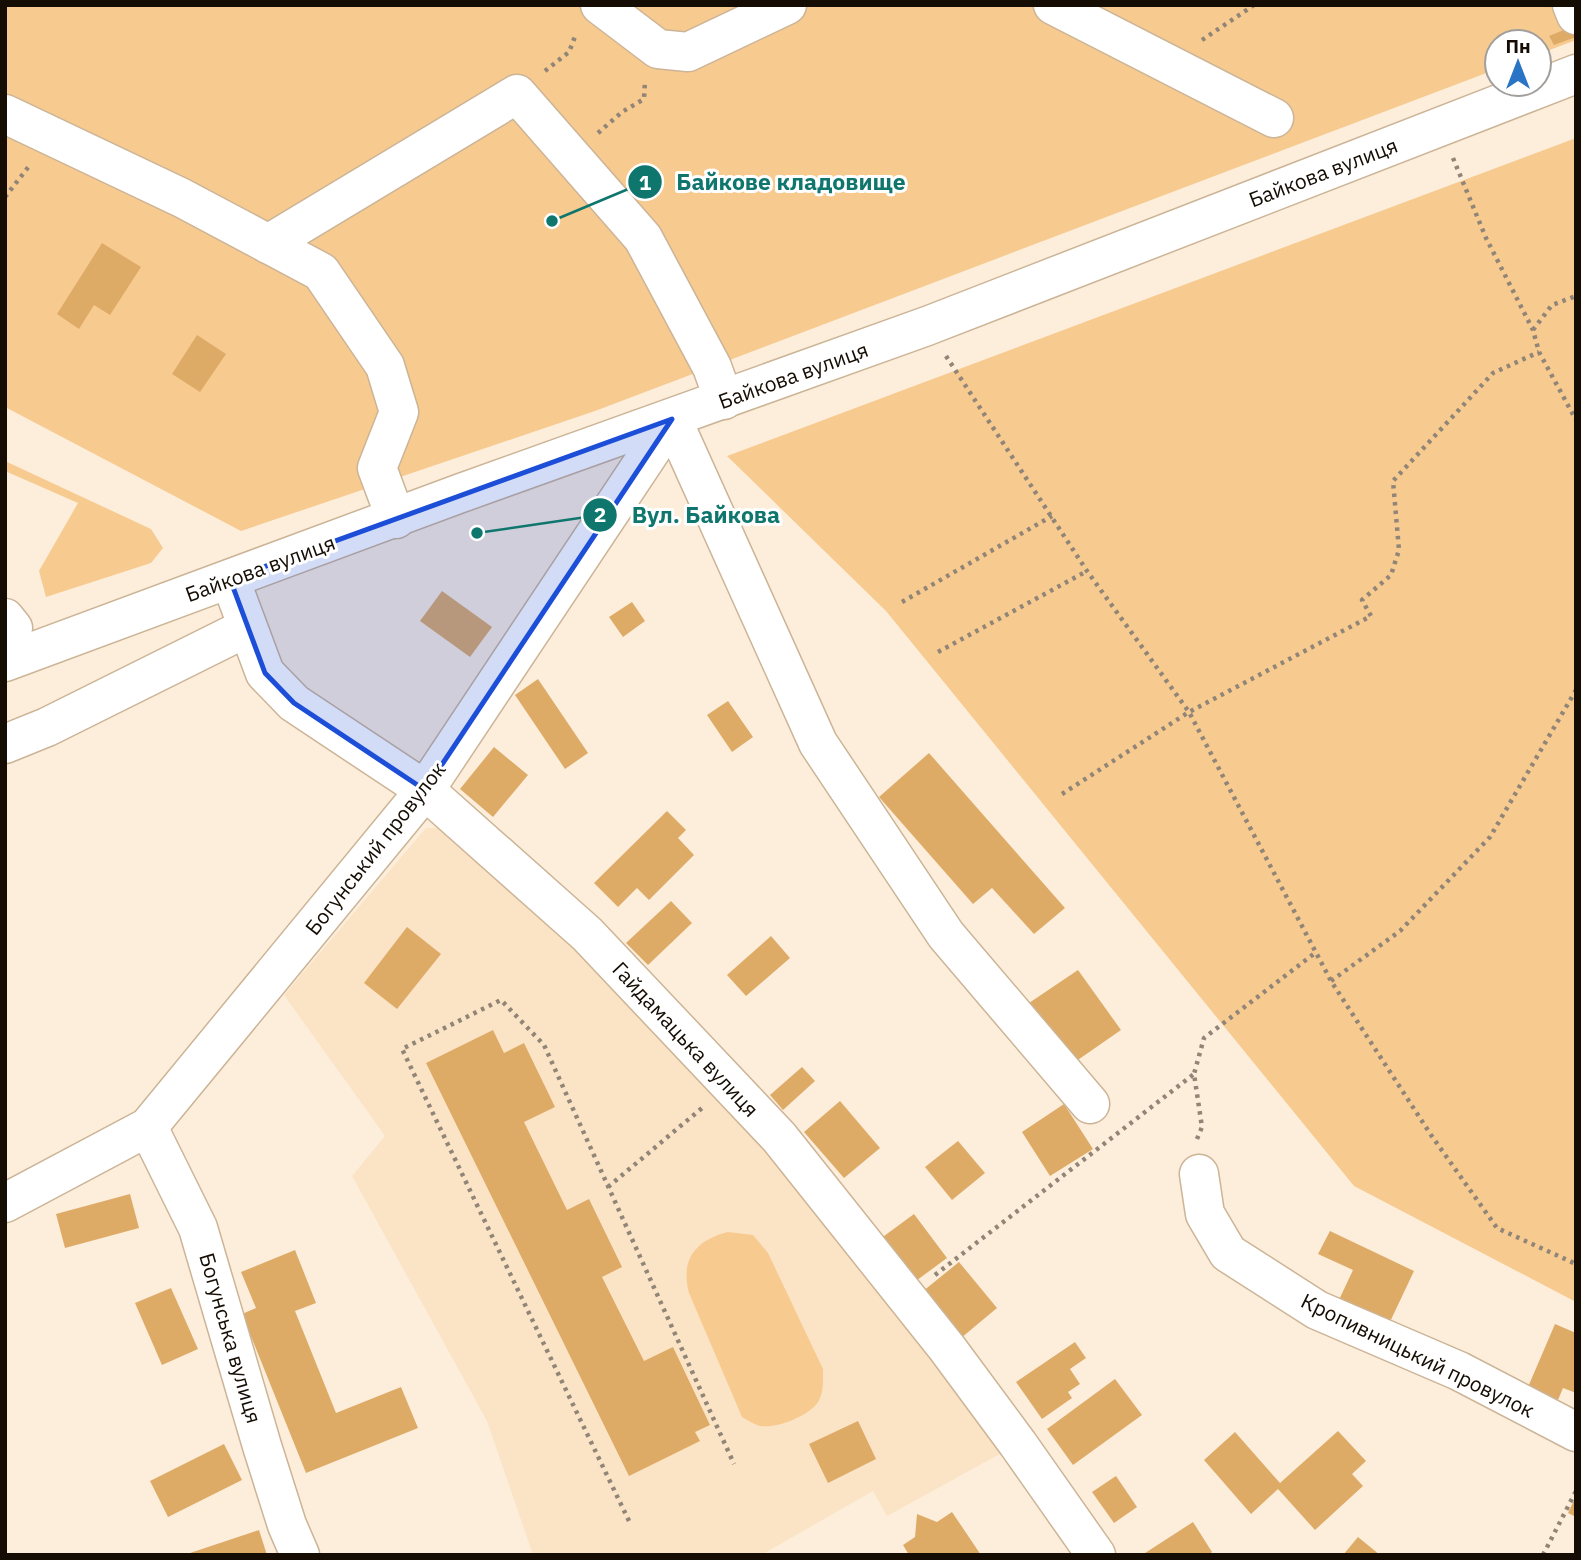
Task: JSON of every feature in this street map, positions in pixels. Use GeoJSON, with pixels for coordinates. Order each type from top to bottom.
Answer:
{"type":"FeatureCollection","features":[{"type":"Feature","properties":{"kind":"street"},"geometry":{"type":"LineString","coordinates":[[589,17],[658,49],[688,52],[787,5]]}},
{"type":"Feature","properties":{"kind":"street"},"geometry":{"type":"LineString","coordinates":[[1053,5],[1274,118]]}},
{"type":"Feature","properties":{"kind":"street"},"geometry":{"type":"LineString","coordinates":[[1572,5],[1576,15]]}},
{"type":"Feature","properties":{"kind":"street","name":"Байкова вулиця"},"geometry":{"type":"LineString","coordinates":[[8,636],[230,579],[927,326],[1576,74]]}},
{"type":"Feature","properties":{"kind":"street"},"geometry":{"type":"LineString","coordinates":[[268,244],[517,94],[643,238],[712,367],[724,400]]}},
{"type":"Feature","properties":{"kind":"street"},"geometry":{"type":"LineString","coordinates":[[5,114],[182,198],[321,272],[385,366],[398,412],[377,468],[396,519]]}},
{"type":"Feature","properties":{"kind":"street"},"geometry":{"type":"LineString","coordinates":[[672,419],[818,743],[946,935],[1090,1104]]}},
{"type":"Feature","properties":{"kind":"street","name":"Богунський провулок"},"geometry":{"type":"LineString","coordinates":[[5,1203],[148,1127],[425,790],[672,419]]}},
{"type":"Feature","properties":{"kind":"street","name":"Гайдамацька вулиця"},"geometry":{"type":"LineString","coordinates":[[230,579],[246,628],[265,673],[294,703],[425,790],[587,934],[779,1137],[1018,1444],[1096,1555]]}},
{"type":"Feature","properties":{"kind":"street"},"geometry":{"type":"LineString","coordinates":[[5,744],[47,727],[246,628]]}},
{"type":"Feature","properties":{"kind":"street","name":"Богунська вулиця"},"geometry":{"type":"LineString","coordinates":[[148,1127],[198,1228],[266,1459],[287,1525],[300,1555]]}},
{"type":"Feature","properties":{"kind":"street","name":"Кропивницький провулок"},"geometry":{"type":"LineString","coordinates":[[1199,1174],[1205,1213],[1228,1253],[1317,1310],[1459,1371],[1576,1432]]}},
{"type":"Feature","properties":{"kind":"path"},"geometry":{"type":"LineString","coordinates":[[1174,68],[1204,37],[1254,5]]}},
{"type":"Feature","properties":{"kind":"path"},"geometry":{"type":"LineString","coordinates":[[517,94],[569,52],[589,17]]}},
{"type":"Feature","properties":{"kind":"path"},"geometry":{"type":"LineString","coordinates":[[569,153],[644,99],[645,78],[658,49]]}},
{"type":"Feature","properties":{"kind":"path"},"geometry":{"type":"LineString","coordinates":[[1440,127],[1486,238],[1533,330],[1539,352],[1576,420]]}},
{"type":"Feature","properties":{"kind":"path"},"geometry":{"type":"LineString","coordinates":[[1533,330],[1552,305],[1576,296]]}},
{"type":"Feature","properties":{"kind":"path"},"geometry":{"type":"LineString","coordinates":[[927,326],[1087,571],[1189,712],[1331,981],[1431,1135],[1497,1228],[1576,1264]]}},
{"type":"Feature","properties":{"kind":"path"},"geometry":{"type":"LineString","coordinates":[[1062,794],[1189,712],[1371,616],[1362,600],[1391,575],[1399,550],[1393,481],[1493,373],[1539,352]]}},
{"type":"Feature","properties":{"kind":"path"},"geometry":{"type":"LineString","coordinates":[[902,601],[1052,516]]}},
{"type":"Feature","properties":{"kind":"path"},"geometry":{"type":"LineString","coordinates":[[938,652],[1087,571]]}},
{"type":"Feature","properties":{"kind":"path"},"geometry":{"type":"LineString","coordinates":[[1331,981],[1400,931],[1490,837],[1576,690]]}},
{"type":"Feature","properties":{"kind":"path"},"geometry":{"type":"LineString","coordinates":[[1199,1174],[1194,1146],[1202,1127],[1194,1074],[1204,1038],[1315,953]]}},
{"type":"Feature","properties":{"kind":"path"},"geometry":{"type":"LineString","coordinates":[[629,1521],[402,1049],[501,1000],[544,1045],[734,1464]]}},
{"type":"Feature","properties":{"kind":"path"},"geometry":{"type":"LineString","coordinates":[[906,1297],[1194,1074]]}},
{"type":"Feature","properties":{"kind":"path"},"geometry":{"type":"LineString","coordinates":[[608,1187],[695,1113]]}},
{"type":"Feature","properties":{"kind":"path"},"geometry":{"type":"LineString","coordinates":[[1543,1555],[1576,1491]]}},
{"type":"Feature","properties":{"kind":"highlighted area"},"geometry":{"type":"Polygon","coordinates":[[[672,419],[425,790],[294,703],[265,673],[230,579],[672,419]]]}},
{"type":"Feature","properties":{"kind":"shaded area"},"geometry":{"type":"Polygon","coordinates":[[[5,5],[1576,5],[1576,40],[1553,49],[1553,28],[1483,28],[1483,74],[595,411],[241,531],[5,407],[5,5]]]}},
{"type":"Feature","properties":{"kind":"shaded area"},"geometry":{"type":"Polygon","coordinates":[[[1576,138],[1576,1302],[1354,1186],[886,611],[727,456],[1576,138]]]}},
{"type":"Feature","properties":{"kind":"shaded area"},"geometry":{"type":"Polygon","coordinates":[[[5,461],[151,529],[163,548],[151,563],[46,597],[39,571],[78,503],[5,471],[5,461]]]}},
{"type":"Feature","properties":{"kind":"shaded area"},"geometry":{"type":"Polygon","coordinates":[[[426,828],[468,828],[587,934],[1018,1444],[887,1516],[873,1491],[761,1555],[533,1555],[487,1421],[352,1176],[385,1136],[284,995],[426,828]]]}},
{"type":"Feature","properties":{"kind":"shaded area"},"geometry":{"type":"Polygon","coordinates":[[[728,1232],[753,1235],[768,1253],[823,1369],[822,1390],[818,1402],[807,1412],[781,1424],[764,1426],[742,1417],[689,1293],[687,1270],[693,1253],[707,1240],[728,1232]]]}},
{"type":"Feature","properties":{"kind":"building"},"geometry":{"type":"Polygon","coordinates":[[[1576,25],[1576,37],[1554,45],[1553,34],[1576,25]]]}},
{"type":"Feature","properties":{"kind":"building"},"geometry":{"type":"Polygon","coordinates":[[[102,243],[141,267],[110,315],[94,305],[79,329],[57,314],[102,243]]]}},
{"type":"Feature","properties":{"kind":"building"},"geometry":{"type":"Polygon","coordinates":[[[197,335],[226,354],[200,392],[172,374],[197,335]]]}},
{"type":"Feature","properties":{"kind":"building"},"geometry":{"type":"Polygon","coordinates":[[[442,591],[492,627],[470,657],[420,621],[442,591]]]}},
{"type":"Feature","properties":{"kind":"building"},"geometry":{"type":"Polygon","coordinates":[[[632,602],[645,621],[623,637],[609,617],[632,602]]]}},
{"type":"Feature","properties":{"kind":"building"},"geometry":{"type":"Polygon","coordinates":[[[538,679],[588,753],[565,769],[515,695],[538,679]]]}},
{"type":"Feature","properties":{"kind":"building"},"geometry":{"type":"Polygon","coordinates":[[[728,701],[753,737],[732,752],[707,715],[728,701]]]}},
{"type":"Feature","properties":{"kind":"building"},"geometry":{"type":"Polygon","coordinates":[[[494,747],[528,775],[493,817],[460,789],[494,747]]]}},
{"type":"Feature","properties":{"kind":"building"},"geometry":{"type":"Polygon","coordinates":[[[929,753],[1065,908],[1034,934],[992,888],[973,904],[879,797],[929,753]]]}},
{"type":"Feature","properties":{"kind":"building"},"geometry":{"type":"Polygon","coordinates":[[[667,811],[686,830],[678,838],[694,855],[649,900],[637,888],[618,907],[594,883],[667,811]]]}},
{"type":"Feature","properties":{"kind":"building"},"geometry":{"type":"Polygon","coordinates":[[[671,901],[692,923],[648,965],[626,943],[671,901]]]}},
{"type":"Feature","properties":{"kind":"building"},"geometry":{"type":"Polygon","coordinates":[[[407,927],[441,954],[397,1009],[364,983],[407,927]]]}},
{"type":"Feature","properties":{"kind":"building"},"geometry":{"type":"Polygon","coordinates":[[[771,936],[790,958],[746,996],[727,975],[771,936]]]}},
{"type":"Feature","properties":{"kind":"building"},"geometry":{"type":"Polygon","coordinates":[[[1078,970],[1121,1030],[1072,1064],[1029,1003],[1078,970]]]}},
{"type":"Feature","properties":{"kind":"building"},"geometry":{"type":"Polygon","coordinates":[[[493,1030],[504,1053],[524,1043],[555,1107],[524,1122],[567,1210],[589,1199],[622,1267],[602,1277],[644,1361],[673,1347],[710,1425],[695,1432],[700,1441],[629,1476],[426,1063],[493,1030]]]}},
{"type":"Feature","properties":{"kind":"building"},"geometry":{"type":"Polygon","coordinates":[[[802,1067],[815,1081],[783,1110],[770,1095],[802,1067]]]}},
{"type":"Feature","properties":{"kind":"building"},"geometry":{"type":"Polygon","coordinates":[[[840,1101],[880,1148],[844,1178],[804,1132],[840,1101]]]}},
{"type":"Feature","properties":{"kind":"building"},"geometry":{"type":"Polygon","coordinates":[[[1064,1104],[1093,1149],[1050,1176],[1022,1132],[1064,1104]]]}},
{"type":"Feature","properties":{"kind":"building"},"geometry":{"type":"Polygon","coordinates":[[[958,1141],[985,1173],[952,1200],[925,1167],[958,1141]]]}},
{"type":"Feature","properties":{"kind":"building"},"geometry":{"type":"Polygon","coordinates":[[[130,1194],[139,1228],[65,1248],[56,1214],[130,1194]]]}},
{"type":"Feature","properties":{"kind":"building"},"geometry":{"type":"Polygon","coordinates":[[[914,1214],[947,1258],[909,1286],[876,1242],[914,1214]]]}},
{"type":"Feature","properties":{"kind":"building"},"geometry":{"type":"Polygon","coordinates":[[[1330,1231],[1414,1271],[1388,1326],[1338,1302],[1353,1270],[1318,1254],[1330,1231]]]}},
{"type":"Feature","properties":{"kind":"building"},"geometry":{"type":"Polygon","coordinates":[[[295,1250],[316,1303],[295,1311],[336,1413],[401,1387],[418,1428],[306,1473],[242,1314],[256,1308],[241,1272],[295,1250]]]}},
{"type":"Feature","properties":{"kind":"building"},"geometry":{"type":"Polygon","coordinates":[[[959,1262],[997,1308],[955,1343],[917,1296],[959,1262]]]}},
{"type":"Feature","properties":{"kind":"building"},"geometry":{"type":"Polygon","coordinates":[[[171,1288],[198,1349],[162,1365],[135,1303],[171,1288]]]}},
{"type":"Feature","properties":{"kind":"building"},"geometry":{"type":"Polygon","coordinates":[[[1555,1324],[1576,1333],[1576,1393],[1563,1388],[1558,1400],[1528,1387],[1555,1324]]]}},
{"type":"Feature","properties":{"kind":"building"},"geometry":{"type":"Polygon","coordinates":[[[1075,1342],[1086,1358],[1070,1369],[1080,1384],[1068,1392],[1072,1398],[1042,1419],[1016,1382],[1075,1342]]]}},
{"type":"Feature","properties":{"kind":"building"},"geometry":{"type":"Polygon","coordinates":[[[1115,1379],[1142,1415],[1073,1465],[1047,1429],[1115,1379]]]}},
{"type":"Feature","properties":{"kind":"building"},"geometry":{"type":"Polygon","coordinates":[[[858,1421],[876,1459],[828,1483],[809,1444],[858,1421]]]}},
{"type":"Feature","properties":{"kind":"building"},"geometry":{"type":"Polygon","coordinates":[[[1338,1431],[1366,1461],[1352,1474],[1363,1486],[1315,1530],[1278,1489],[1251,1514],[1204,1460],[1235,1432],[1280,1483],[1338,1431]]]}},
{"type":"Feature","properties":{"kind":"building"},"geometry":{"type":"Polygon","coordinates":[[[224,1444],[242,1480],[168,1517],[150,1481],[224,1444]]]}},
{"type":"Feature","properties":{"kind":"building"},"geometry":{"type":"Polygon","coordinates":[[[1116,1476],[1137,1507],[1114,1523],[1092,1492],[1116,1476]]]}},
{"type":"Feature","properties":{"kind":"building"},"geometry":{"type":"Polygon","coordinates":[[[1576,1496],[1576,1517],[1568,1513],[1576,1496]]]}},
{"type":"Feature","properties":{"kind":"building"},"geometry":{"type":"Polygon","coordinates":[[[952,1512],[981,1555],[909,1555],[903,1545],[915,1537],[917,1514],[937,1522],[952,1512]]]}},
{"type":"Feature","properties":{"kind":"building"},"geometry":{"type":"Polygon","coordinates":[[[1193,1522],[1212,1552],[1209,1555],[1142,1555],[1193,1522]]]}},
{"type":"Feature","properties":{"kind":"building"},"geometry":{"type":"Polygon","coordinates":[[[259,1530],[267,1555],[187,1555],[187,1554],[259,1530]]]}},
{"type":"Feature","properties":{"kind":"building"},"geometry":{"type":"Polygon","coordinates":[[[1358,1537],[1380,1555],[1343,1555],[1358,1537]]]}},
{"type":"Feature","properties":{"kind":"place","name":"Байкове кладовище"},"geometry":{"type":"Point","coordinates":[552,221]}},
{"type":"Feature","properties":{"kind":"place","name":"Вул. Байкова"},"geometry":{"type":"Point","coordinates":[477,533]}}]}
